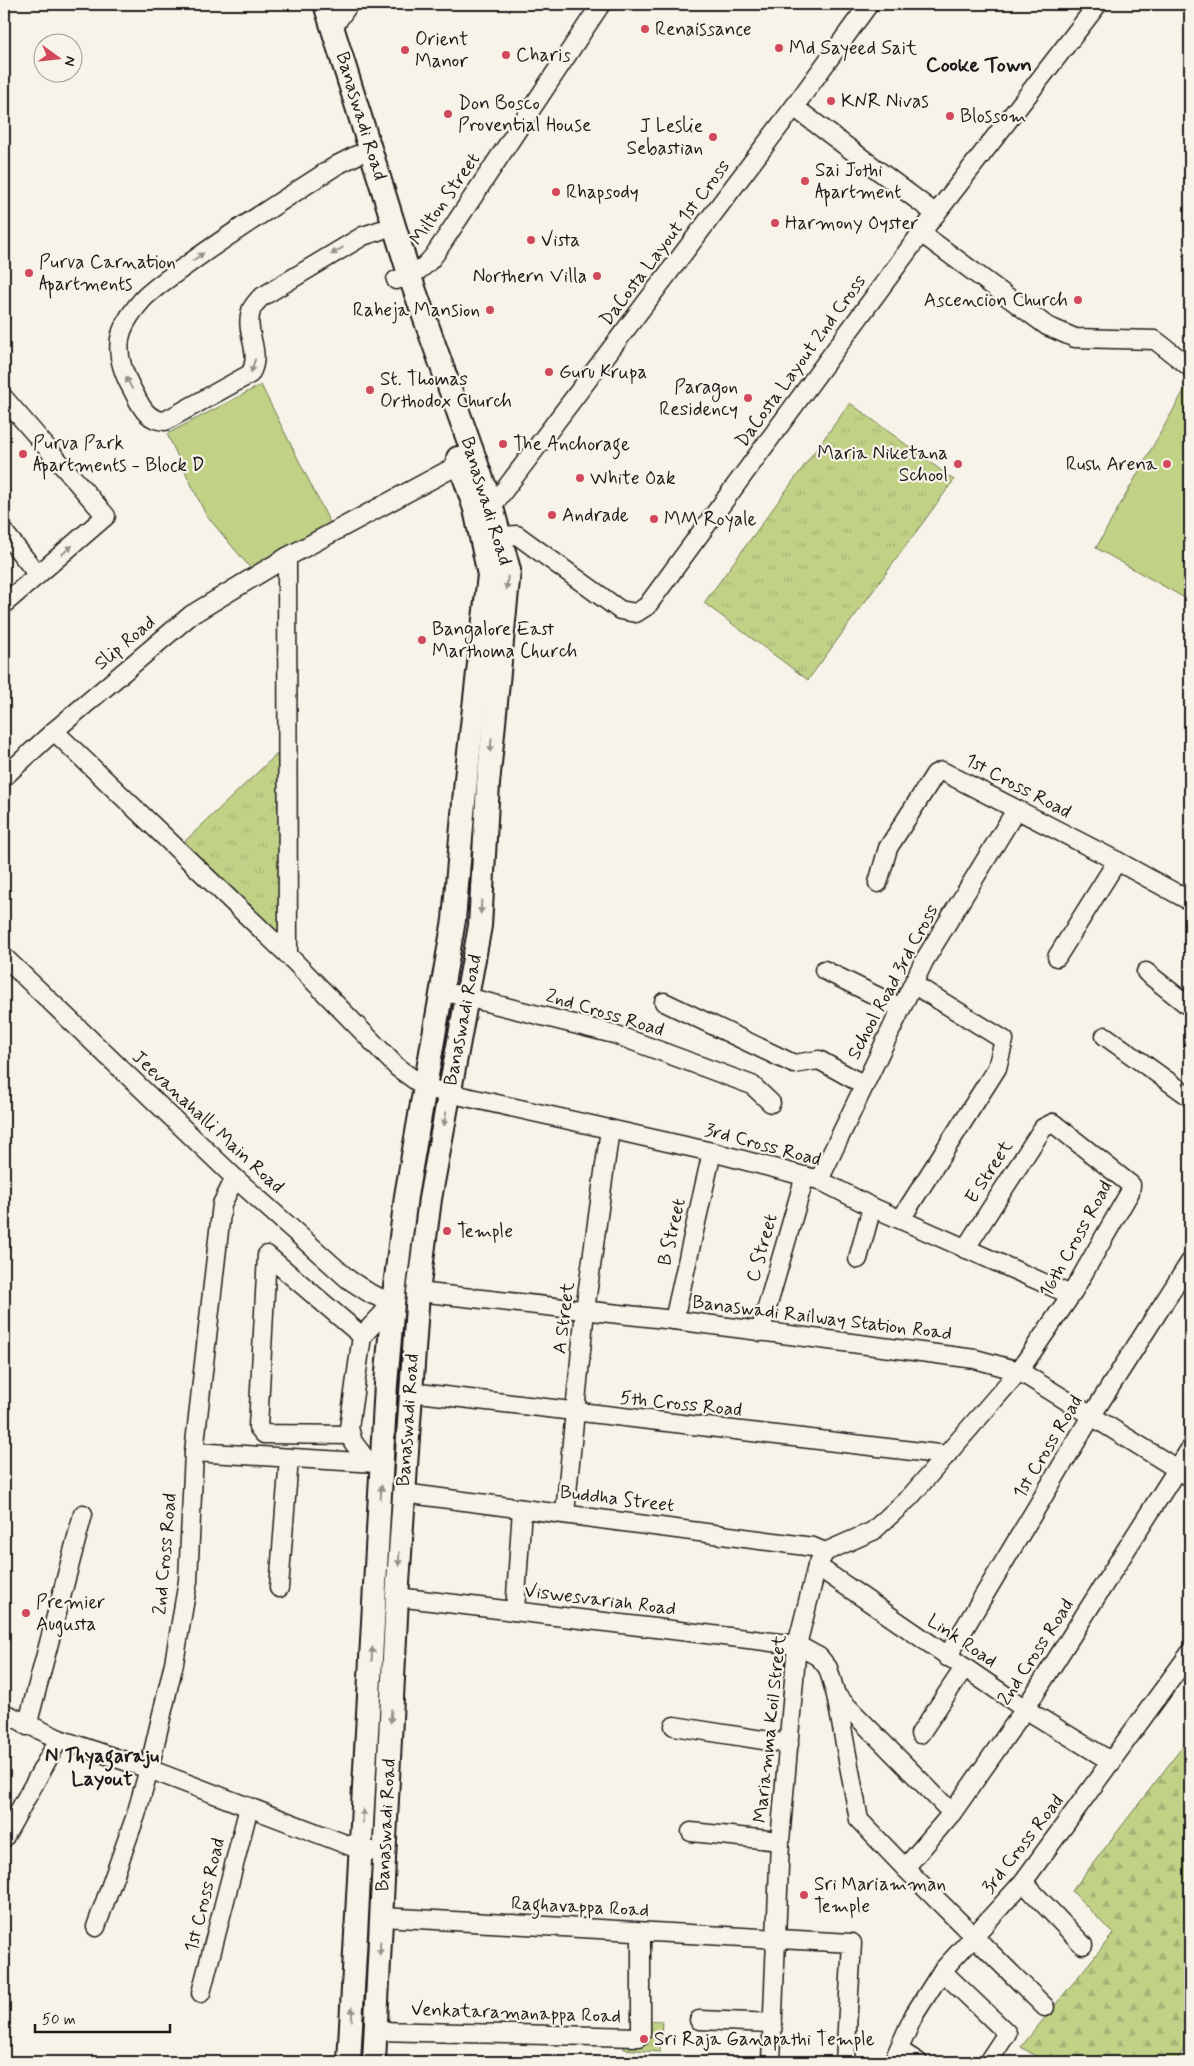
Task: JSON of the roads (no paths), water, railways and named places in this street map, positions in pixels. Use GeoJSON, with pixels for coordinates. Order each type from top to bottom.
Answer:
{"type":"FeatureCollection","features":[{"type":"Feature","properties":{"kind":"main road","name":"Banaswadi Road"},"geometry":{"type":"LineString","coordinates":[[310,4],[381,230],[403,279]]}},
{"type":"Feature","properties":{"kind":"main road","name":"Banaswadi Road"},"geometry":{"type":"LineString","coordinates":[[325,4],[403,279],[483,506],[490,537],[489,575],[466,779],[454,920],[406,1196],[393,1303],[386,1384],[375,1462],[361,1850],[349,2062]]}},
{"type":"Feature","properties":{"kind":"main road","name":"Banaswadi Road"},"geometry":{"type":"LineString","coordinates":[[374,2062],[397,1597],[418,1292],[430,1199],[480,926],[488,784],[509,570],[490,537]]}},
{"type":"Feature","properties":{"kind":"street"},"geometry":{"type":"LineString","coordinates":[[333,27],[349,4]]}},
{"type":"Feature","properties":{"kind":"street","name":"Milton Street"},"geometry":{"type":"LineString","coordinates":[[403,279],[429,262],[436,254],[601,4]]}},
{"type":"Feature","properties":{"kind":"street","name":"DaCosta Layout 1st Cross"},"geometry":{"type":"LineString","coordinates":[[483,506],[496,501],[794,107],[869,4]]}},
{"type":"Feature","properties":{"kind":"street","name":"DaCosta Layout 2nd Cross"},"geometry":{"type":"LineString","coordinates":[[490,537],[516,535],[620,610],[636,613],[647,606],[921,233],[1098,4]]}},
{"type":"Feature","properties":{"kind":"street"},"geometry":{"type":"LineString","coordinates":[[794,107],[936,214]]}},
{"type":"Feature","properties":{"kind":"street"},"geometry":{"type":"LineString","coordinates":[[358,155],[321,175],[203,254],[156,288],[135,308],[122,330],[119,341],[119,357],[125,376],[148,416],[156,420],[165,421],[250,374],[255,366],[256,356],[249,323],[251,310],[260,298],[363,236],[381,230]]}},
{"type":"Feature","properties":{"kind":"street"},"geometry":{"type":"LineString","coordinates":[[257,202],[304,172],[321,175]]}},
{"type":"Feature","properties":{"kind":"street"},"geometry":{"type":"LineString","coordinates":[[921,233],[1047,326],[1058,332],[1075,338],[1155,340],[1190,367]]}},
{"type":"Feature","properties":{"kind":"street"},"geometry":{"type":"LineString","coordinates":[[4,398],[106,516],[4,604]]}},
{"type":"Feature","properties":{"kind":"street","name":"Slip Road"},"geometry":{"type":"LineString","coordinates":[[4,777],[54,731],[191,615],[287,557],[467,461]]}},
{"type":"Feature","properties":{"kind":"street"},"geometry":{"type":"LineString","coordinates":[[4,532],[38,575]]}},
{"type":"Feature","properties":{"kind":"street"},"geometry":{"type":"LineString","coordinates":[[287,557],[288,955]]}},
{"type":"Feature","properties":{"kind":"street"},"geometry":{"type":"LineString","coordinates":[[54,731],[288,955],[398,1068],[426,1088]]}},
{"type":"Feature","properties":{"kind":"street","name":"1st Cross Road"},"geometry":{"type":"LineString","coordinates":[[878,883],[888,848],[935,774],[946,772],[1190,901]]}},
{"type":"Feature","properties":{"kind":"street","name":"School Road 3rd Cross"},"geometry":{"type":"LineString","coordinates":[[812,1178],[864,1085],[924,962],[1016,810]]}},
{"type":"Feature","properties":{"kind":"street"},"geometry":{"type":"LineString","coordinates":[[1057,957],[1117,861]]}},
{"type":"Feature","properties":{"kind":"street","name":"Jeevanahalli Main Road"},"geometry":{"type":"LineString","coordinates":[[4,957],[235,1178],[348,1280],[371,1294],[393,1303]]}},
{"type":"Feature","properties":{"kind":"street"},"geometry":{"type":"LineString","coordinates":[[824,970],[901,1008]]}},
{"type":"Feature","properties":{"kind":"street"},"geometry":{"type":"LineString","coordinates":[[1146,972],[1190,1007]]}},
{"type":"Feature","properties":{"kind":"street"},"geometry":{"type":"LineString","coordinates":[[901,1219],[997,1068],[1004,1040],[913,984]]}},
{"type":"Feature","properties":{"kind":"street","name":"2nd Cross Road"},"geometry":{"type":"LineString","coordinates":[[442,991],[614,1034],[752,1086],[771,1103]]}},
{"type":"Feature","properties":{"kind":"street"},"geometry":{"type":"LineString","coordinates":[[664,1002],[794,1064],[819,1060],[864,1085]]}},
{"type":"Feature","properties":{"kind":"street"},"geometry":{"type":"LineString","coordinates":[[1105,1036],[1190,1097]]}},
{"type":"Feature","properties":{"kind":"street","name":"3rd Cross Road"},"geometry":{"type":"LineString","coordinates":[[426,1088],[712,1152],[812,1178],[872,1207],[1071,1295]]}},
{"type":"Feature","properties":{"kind":"street","name":"E Street"},"geometry":{"type":"LineString","coordinates":[[965,1249],[1043,1128],[1053,1123]]}},
{"type":"Feature","properties":{"kind":"street","name":"16th Cross Road"},"geometry":{"type":"LineString","coordinates":[[1019,1371],[1071,1295],[1130,1192],[1131,1185],[1053,1123]]}},
{"type":"Feature","properties":{"kind":"street","name":"A Street"},"geometry":{"type":"LineString","coordinates":[[565,1513],[586,1310],[610,1129]]}},
{"type":"Feature","properties":{"kind":"street","name":"B Street"},"geometry":{"type":"LineString","coordinates":[[674,1320],[712,1152]]}},
{"type":"Feature","properties":{"kind":"street","name":"2nd Cross Road"},"geometry":{"type":"LineString","coordinates":[[96,1927],[136,1815],[174,1663],[188,1581],[194,1452],[222,1204],[235,1178]]}},
{"type":"Feature","properties":{"kind":"street","name":"C Street"},"geometry":{"type":"LineString","coordinates":[[760,1332],[812,1178]]}},
{"type":"Feature","properties":{"kind":"street"},"geometry":{"type":"LineString","coordinates":[[858,1258],[872,1207]]}},
{"type":"Feature","properties":{"kind":"street"},"geometry":{"type":"LineString","coordinates":[[351,1435],[264,1434],[258,1427],[267,1255],[362,1336]]}},
{"type":"Feature","properties":{"kind":"street","name":"1st Cross Road"},"geometry":{"type":"LineString","coordinates":[[947,1656],[1092,1416],[1190,1262]]}},
{"type":"Feature","properties":{"kind":"street","name":"Banaswadi Railway Station Road"},"geometry":{"type":"LineString","coordinates":[[418,1292],[674,1320],[975,1359],[1019,1371],[1184,1473]]}},
{"type":"Feature","properties":{"kind":"street"},"geometry":{"type":"LineString","coordinates":[[375,1462],[353,1442],[349,1428],[362,1336],[393,1303]]}},
{"type":"Feature","properties":{"kind":"street"},"geometry":{"type":"LineString","coordinates":[[821,1559],[873,1531],[910,1498],[1019,1371]]}},
{"type":"Feature","properties":{"kind":"street","name":"5th Cross Road"},"geometry":{"type":"LineString","coordinates":[[410,1392],[575,1413],[947,1455]]}},
{"type":"Feature","properties":{"kind":"street","name":"2nd Cross Road"},"geometry":{"type":"LineString","coordinates":[[904,1868],[952,1812],[1026,1709],[1184,1473],[1190,1449]]}},
{"type":"Feature","properties":{"kind":"street"},"geometry":{"type":"LineString","coordinates":[[194,1452],[375,1462]]}},
{"type":"Feature","properties":{"kind":"street"},"geometry":{"type":"LineString","coordinates":[[279,1588],[289,1458]]}},
{"type":"Feature","properties":{"kind":"street","name":"Buddha Street"},"geometry":{"type":"LineString","coordinates":[[403,1493],[813,1547],[821,1559]]}},
{"type":"Feature","properties":{"kind":"street"},"geometry":{"type":"LineString","coordinates":[[515,1611],[522,1509]]}},
{"type":"Feature","properties":{"kind":"street"},"geometry":{"type":"LineString","coordinates":[[27,1726],[83,1514]]}},
{"type":"Feature","properties":{"kind":"street","name":"Link Road"},"geometry":{"type":"LineString","coordinates":[[821,1559],[964,1668],[1112,1762]]}},
{"type":"Feature","properties":{"kind":"street","name":"Mariamma Koil Street"},"geometry":{"type":"LineString","coordinates":[[771,2062],[780,1841],[797,1644],[821,1559]]}},
{"type":"Feature","properties":{"kind":"street","name":"Viswesvariah Road"},"geometry":{"type":"LineString","coordinates":[[397,1597],[797,1644]]}},
{"type":"Feature","properties":{"kind":"street"},"geometry":{"type":"LineString","coordinates":[[797,1644],[824,1662],[836,1696],[859,1820],[904,1868],[1045,2007]]}},
{"type":"Feature","properties":{"kind":"street","name":"3rd Cross Road"},"geometry":{"type":"LineString","coordinates":[[896,2056],[914,2015],[942,1971],[1023,1882],[1190,1653]]}},
{"type":"Feature","properties":{"kind":"street"},"geometry":{"type":"LineString","coordinates":[[920,1734],[964,1668]]}},
{"type":"Feature","properties":{"kind":"street"},"geometry":{"type":"LineString","coordinates":[[836,1696],[952,1812]]}},
{"type":"Feature","properties":{"kind":"street"},"geometry":{"type":"LineString","coordinates":[[4,1713],[27,1726],[59,1739],[149,1769],[361,1850],[384,1852]]}},
{"type":"Feature","properties":{"kind":"street"},"geometry":{"type":"LineString","coordinates":[[674,1726],[789,1744]]}},
{"type":"Feature","properties":{"kind":"street"},"geometry":{"type":"LineString","coordinates":[[4,1838],[59,1739]]}},
{"type":"Feature","properties":{"kind":"street","name":"1st Cross Road"},"geometry":{"type":"LineString","coordinates":[[201,1993],[249,1807]]}},
{"type":"Feature","properties":{"kind":"street"},"geometry":{"type":"LineString","coordinates":[[691,1832],[780,1841]]}},
{"type":"Feature","properties":{"kind":"street"},"geometry":{"type":"LineString","coordinates":[[1023,1882],[1083,1946]]}},
{"type":"Feature","properties":{"kind":"street","name":"Raghavappa Road"},"geometry":{"type":"LineString","coordinates":[[382,1917],[852,1943],[845,2062]]}},
{"type":"Feature","properties":{"kind":"street","name":"Venkataramanappa Road"},"geometry":{"type":"LineString","coordinates":[[376,2031],[638,2038],[641,2034],[640,1932]]}},
{"type":"Feature","properties":{"kind":"street"},"geometry":{"type":"LineString","coordinates":[[942,1971],[1007,2033],[988,2062]]}},
{"type":"Feature","properties":{"kind":"street"},"geometry":{"type":"LineString","coordinates":[[699,2020],[773,2023]]}},
{"type":"Feature","properties":{"kind":"street"},"geometry":{"type":"LineString","coordinates":[[896,2056],[918,2062]]}},
{"type":"Feature","properties":{"kind":"place","name":"Renaissance"},"geometry":{"type":"Point","coordinates":[645,29]}},
{"type":"Feature","properties":{"kind":"place","name":"Md Sayeed Sait"},"geometry":{"type":"Point","coordinates":[779,48]}},
{"type":"Feature","properties":{"kind":"place","name":"Orient Manor"},"geometry":{"type":"Point","coordinates":[405,50]}},
{"type":"Feature","properties":{"kind":"place","name":"Charis"},"geometry":{"type":"Point","coordinates":[506,55]}},
{"type":"Feature","properties":{"kind":"place","name":"KNR Nivas"},"geometry":{"type":"Point","coordinates":[831,101]}},
{"type":"Feature","properties":{"kind":"place","name":"Don Bosco Provential House"},"geometry":{"type":"Point","coordinates":[448,114]}},
{"type":"Feature","properties":{"kind":"place","name":"Blossom"},"geometry":{"type":"Point","coordinates":[950,116]}},
{"type":"Feature","properties":{"kind":"place","name":"J Leslie Sebastian"},"geometry":{"type":"Point","coordinates":[713,137]}},
{"type":"Feature","properties":{"kind":"place","name":"Sai Jothi Apartment"},"geometry":{"type":"Point","coordinates":[805,181]}},
{"type":"Feature","properties":{"kind":"place","name":"Rhapsody"},"geometry":{"type":"Point","coordinates":[556,192]}},
{"type":"Feature","properties":{"kind":"place","name":"Harmony Oyster"},"geometry":{"type":"Point","coordinates":[775,223]}},
{"type":"Feature","properties":{"kind":"place","name":"Vista"},"geometry":{"type":"Point","coordinates":[531,240]}},
{"type":"Feature","properties":{"kind":"place","name":"Purva Carnation Apartments"},"geometry":{"type":"Point","coordinates":[29,273]}},
{"type":"Feature","properties":{"kind":"place","name":"Northern Villa"},"geometry":{"type":"Point","coordinates":[597,276]}},
{"type":"Feature","properties":{"kind":"place","name":"Ascencion Church"},"geometry":{"type":"Point","coordinates":[1078,300]}},
{"type":"Feature","properties":{"kind":"place","name":"Raheja Mansion"},"geometry":{"type":"Point","coordinates":[490,310]}},
{"type":"Feature","properties":{"kind":"place","name":"Guru Krupa"},"geometry":{"type":"Point","coordinates":[549,372]}},
{"type":"Feature","properties":{"kind":"place","name":"St. Thomas Orthodox Church"},"geometry":{"type":"Point","coordinates":[370,390]}},
{"type":"Feature","properties":{"kind":"place","name":"Paragon Residency"},"geometry":{"type":"Point","coordinates":[748,398]}},
{"type":"Feature","properties":{"kind":"place","name":"The Anchorage"},"geometry":{"type":"Point","coordinates":[503,444]}},
{"type":"Feature","properties":{"kind":"place","name":"Purva Park Apartments - Block D"},"geometry":{"type":"Point","coordinates":[23,454]}},
{"type":"Feature","properties":{"kind":"place","name":"Maria Niketana School"},"geometry":{"type":"Point","coordinates":[958,464]}},
{"type":"Feature","properties":{"kind":"place","name":"Rush Arena"},"geometry":{"type":"Point","coordinates":[1167,464]}},
{"type":"Feature","properties":{"kind":"place","name":"White Oak"},"geometry":{"type":"Point","coordinates":[580,478]}},
{"type":"Feature","properties":{"kind":"place","name":"Andrade"},"geometry":{"type":"Point","coordinates":[552,515]}},
{"type":"Feature","properties":{"kind":"place","name":"MM Royale"},"geometry":{"type":"Point","coordinates":[654,519]}},
{"type":"Feature","properties":{"kind":"place","name":"Bangalore East Marthoma Church"},"geometry":{"type":"Point","coordinates":[422,640]}},
{"type":"Feature","properties":{"kind":"place","name":"Temple"},"geometry":{"type":"Point","coordinates":[447,1231]}},
{"type":"Feature","properties":{"kind":"place","name":"Premier Augusta"},"geometry":{"type":"Point","coordinates":[26,1613]}},
{"type":"Feature","properties":{"kind":"place","name":"Sri Mariamman Temple"},"geometry":{"type":"Point","coordinates":[804,1895]}},
{"type":"Feature","properties":{"kind":"place","name":"Sri Raja Ganapathi Temple"},"geometry":{"type":"Point","coordinates":[644,2039]}},
{"type":"Feature","properties":{"kind":"district","name":"Cooke Town"},"geometry":{"type":"Point","coordinates":[979,65]}},
{"type":"Feature","properties":{"kind":"district","name":"N Thyagaraju Layout"},"geometry":{"type":"Point","coordinates":[102,1768]}}]}
